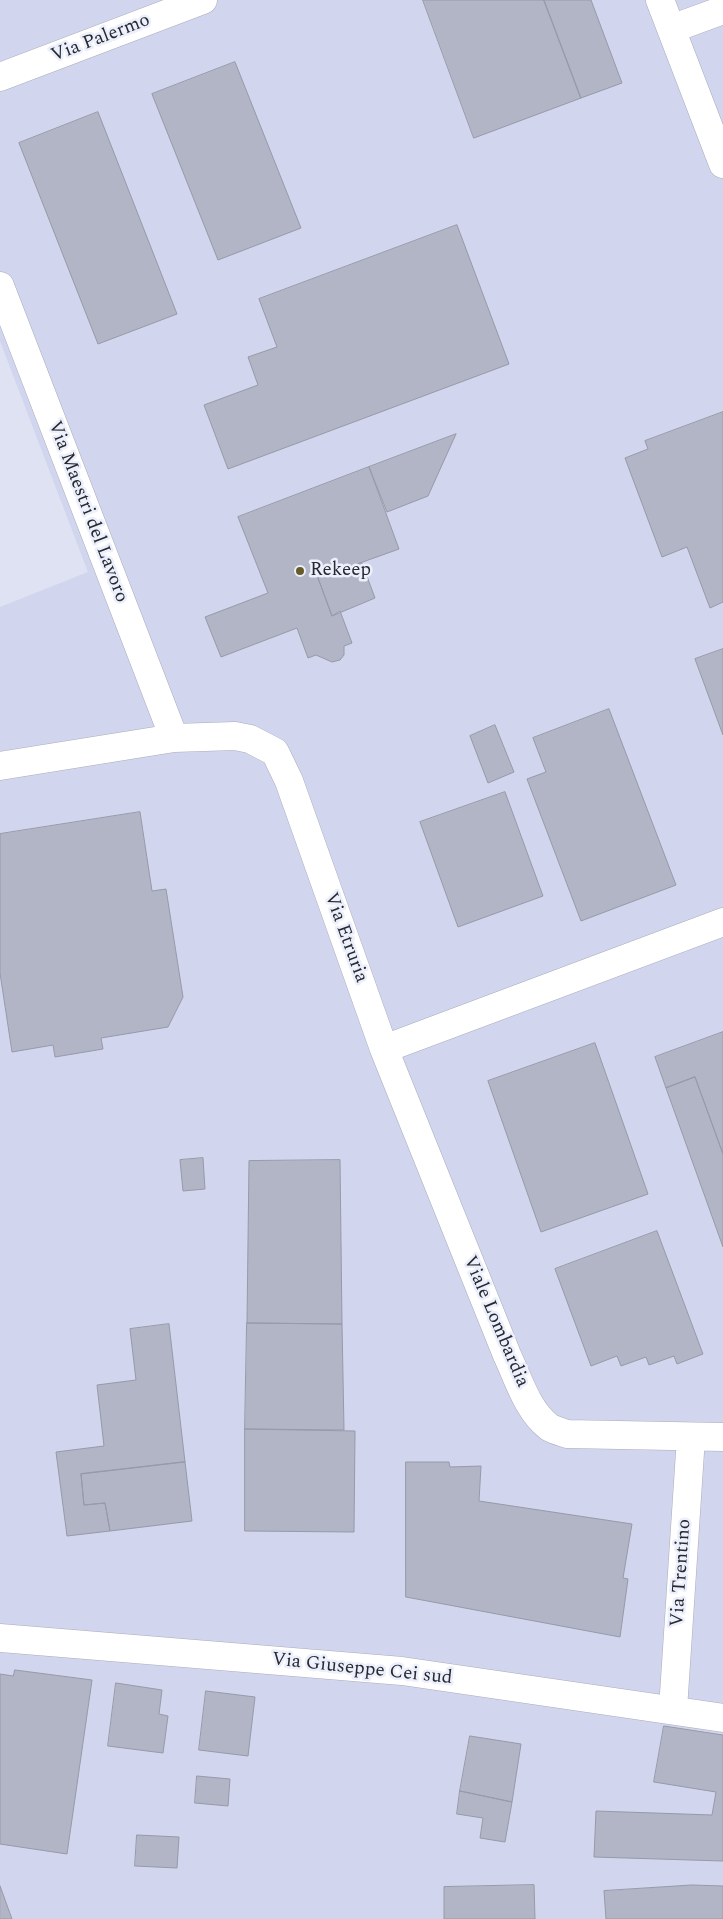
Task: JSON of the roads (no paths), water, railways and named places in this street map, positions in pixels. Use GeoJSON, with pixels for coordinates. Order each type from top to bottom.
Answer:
{"type":"FeatureCollection","features":[{"type":"Feature","properties":{"kind":"street","name":"Via Palermo"},"geometry":{"type":"LineString","coordinates":[[0,77],[203,0]]}},
{"type":"Feature","properties":{"kind":"street"},"geometry":{"type":"LineString","coordinates":[[660,0],[723,164]]}},
{"type":"Feature","properties":{"kind":"street"},"geometry":{"type":"LineString","coordinates":[[671,29],[723,10]]}},
{"type":"Feature","properties":{"kind":"street","name":"Via Maestri del Lavoro"},"geometry":{"type":"LineString","coordinates":[[0,286],[174,738]]}},
{"type":"Feature","properties":{"kind":"street","name":"Via Etruria"},"geometry":{"type":"LineString","coordinates":[[0,766],[174,738],[235,736],[250,739],[275,752],[289,781],[384,1048]]}},
{"type":"Feature","properties":{"kind":"street"},"geometry":{"type":"LineString","coordinates":[[384,1048],[723,922]]}},
{"type":"Feature","properties":{"kind":"street","name":"Viale Lombardia"},"geometry":{"type":"LineString","coordinates":[[384,1048],[508,1355],[529,1402],[538,1416],[550,1428],[567,1434],[723,1437]]}},
{"type":"Feature","properties":{"kind":"street","name":"Via Trentino"},"geometry":{"type":"LineString","coordinates":[[672,1709],[691,1436]]}},
{"type":"Feature","properties":{"kind":"street","name":"Via Giuseppe Cei sud"},"geometry":{"type":"LineString","coordinates":[[0,1638],[402,1671],[672,1709],[723,1718]]}},
{"type":"Feature","properties":{"kind":"place","name":"Rekeep"},"geometry":{"type":"Point","coordinates":[300,571]}}]}
